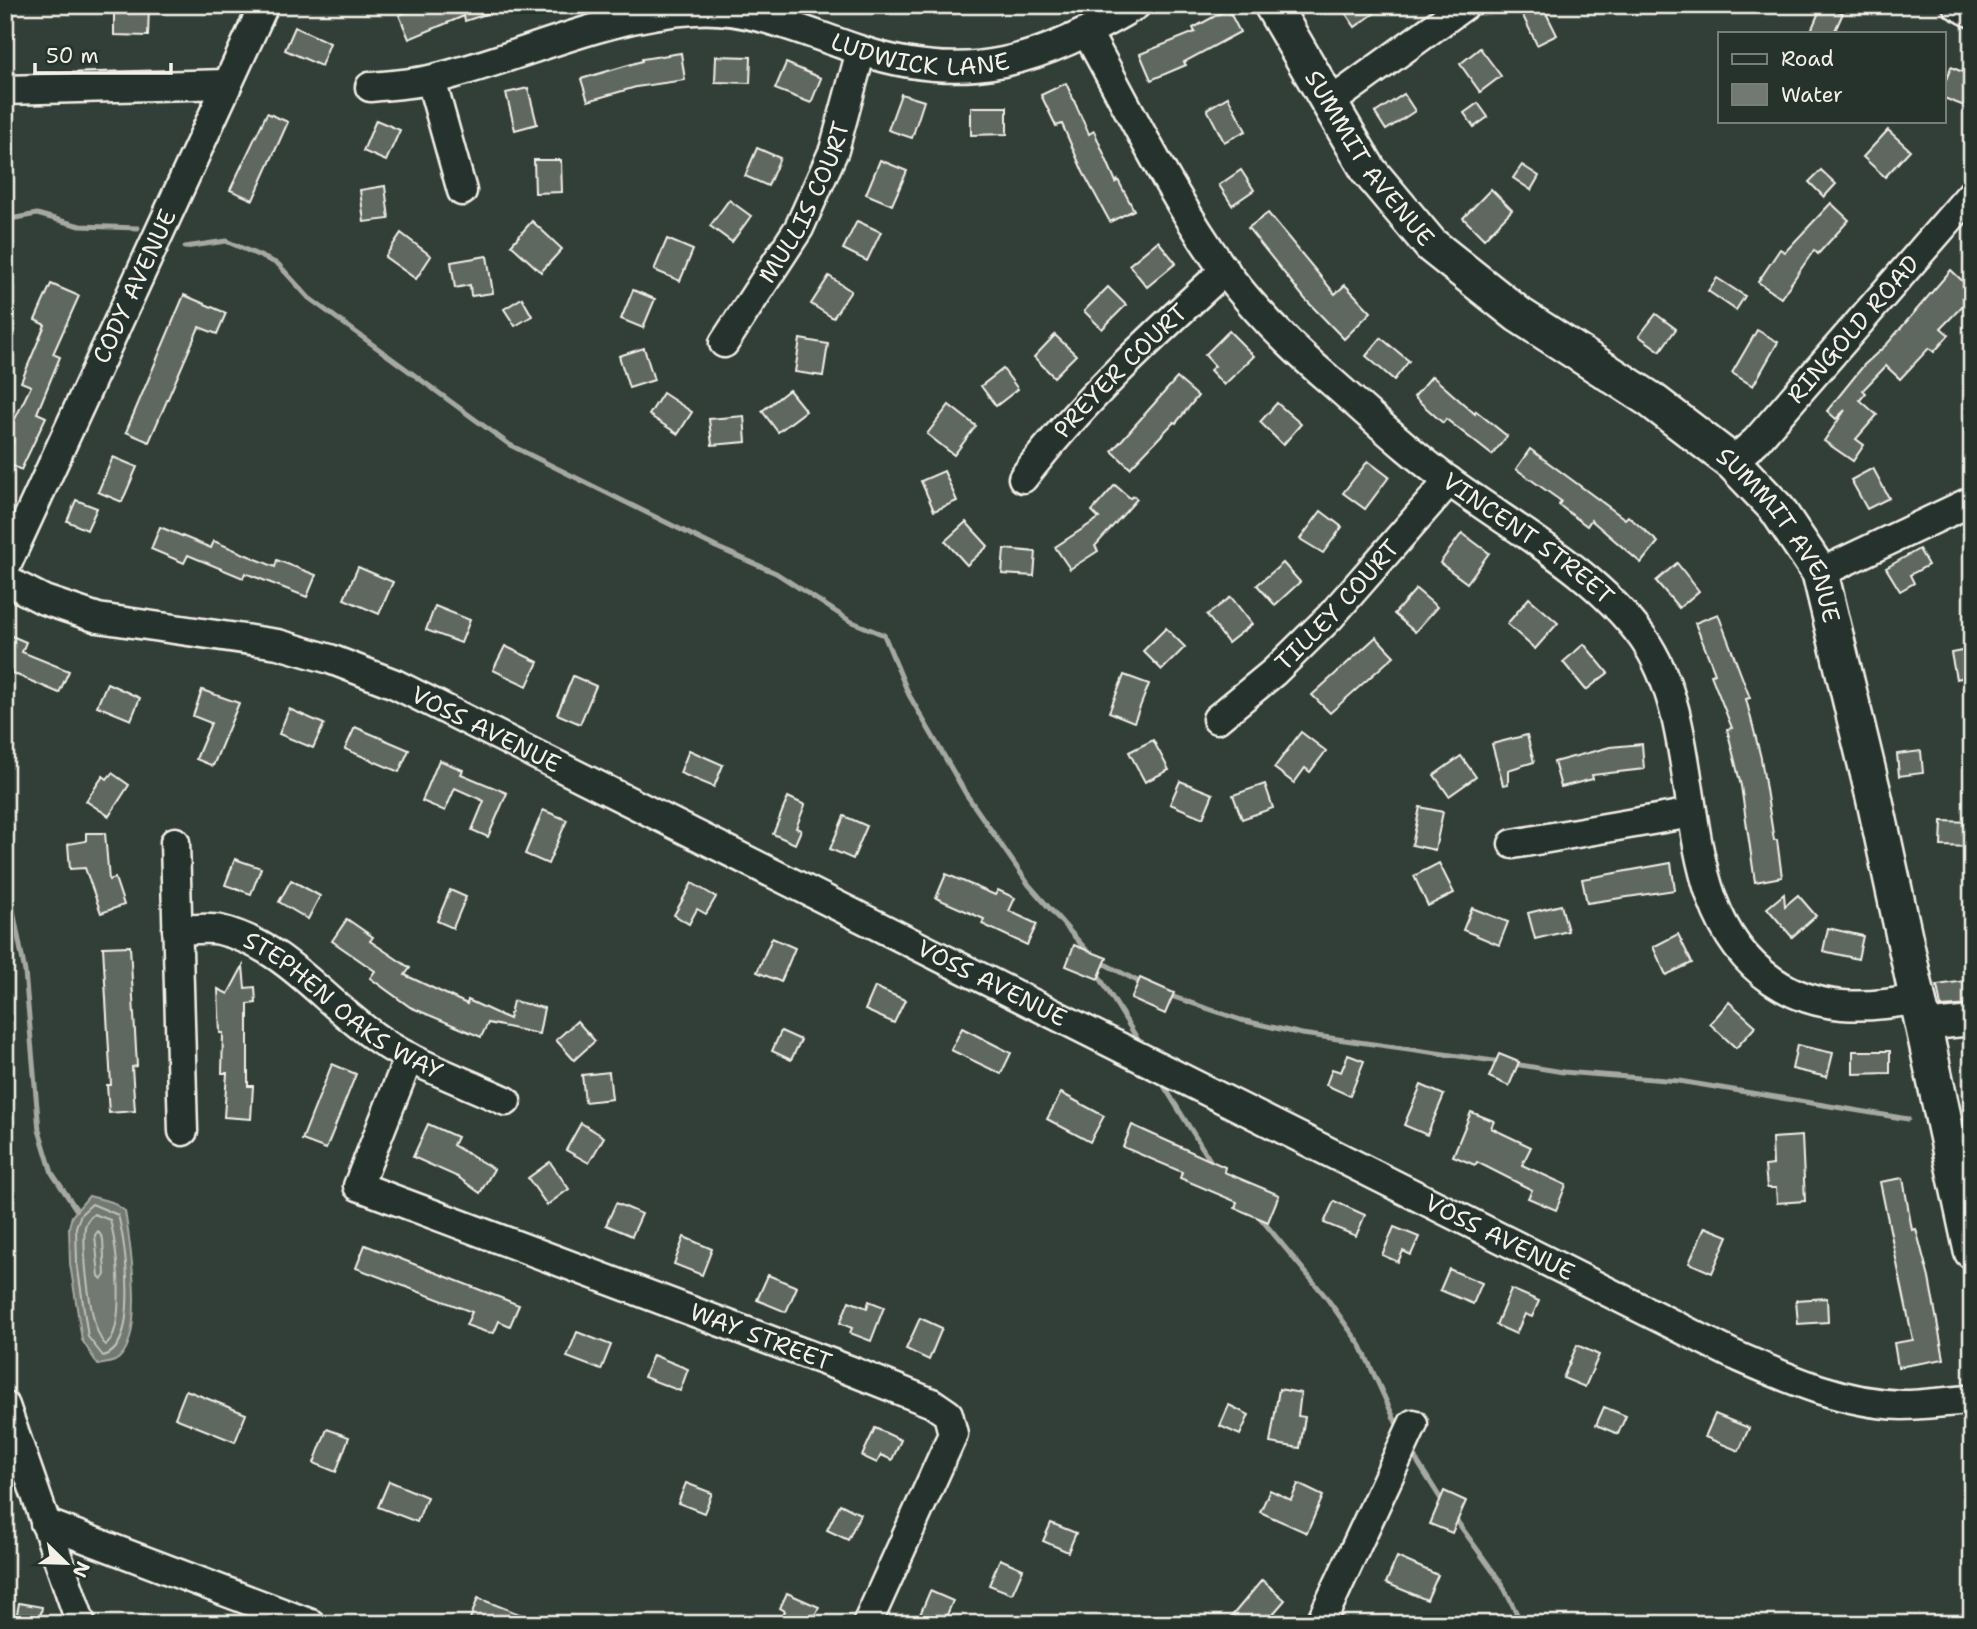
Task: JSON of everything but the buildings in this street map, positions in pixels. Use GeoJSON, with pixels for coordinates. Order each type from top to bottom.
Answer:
{"type":"FeatureCollection","features":[{"type":"Feature","properties":{"kind":"main road","name":"SUMMIT AVENUE"},"geometry":{"type":"LineString","coordinates":[[1272,5],[1369,171],[1431,245],[1509,308],[1651,400],[1732,462],[1777,509],[1820,573],[1874,797],[1972,1251]]}},
{"type":"Feature","properties":{"kind":"street","name":"CODY AVENUE"},"geometry":{"type":"LineString","coordinates":[[5,568],[264,5]]}},
{"type":"Feature","properties":{"kind":"street","name":"LUDWICK LANE"},"geometry":{"type":"LineString","coordinates":[[370,87],[431,80],[606,24],[698,9],[802,28],[861,51],[916,64],[957,68],[1028,57],[1087,33],[1136,5]]}},
{"type":"Feature","properties":{"kind":"street"},"geometry":{"type":"LineString","coordinates":[[1328,104],[1465,5]]}},
{"type":"Feature","properties":{"kind":"street"},"geometry":{"type":"LineString","coordinates":[[1957,5],[1972,13]]}},
{"type":"Feature","properties":{"kind":"street","name":"VINCENT STREET"},"geometry":{"type":"LineString","coordinates":[[1087,33],[1172,187],[1225,270],[1294,347],[1449,481],[1569,566],[1615,604],[1645,641],[1665,683],[1679,722],[1692,813],[1706,878],[1722,926],[1739,952],[1758,971],[1788,991],[1847,1007],[1874,1007],[1972,1021]]}},
{"type":"Feature","properties":{"kind":"street","name":"MULLIS COURT"},"geometry":{"type":"LineString","coordinates":[[724,343],[799,228],[834,150],[861,51]]}},
{"type":"Feature","properties":{"kind":"street"},"geometry":{"type":"LineString","coordinates":[[431,80],[462,191]]}},
{"type":"Feature","properties":{"kind":"street"},"geometry":{"type":"LineString","coordinates":[[5,90],[227,84]]}},
{"type":"Feature","properties":{"kind":"street","name":"RINGOLD ROAD"},"geometry":{"type":"LineString","coordinates":[[1732,462],[1756,441],[1972,193]]}},
{"type":"Feature","properties":{"kind":"street","name":"PREYER COURT"},"geometry":{"type":"LineString","coordinates":[[1023,478],[1052,440],[1130,358],[1225,270]]}},
{"type":"Feature","properties":{"kind":"street","name":"TILLEY COURT"},"geometry":{"type":"LineString","coordinates":[[1217,719],[1274,673],[1330,617],[1449,481]]}},
{"type":"Feature","properties":{"kind":"street"},"geometry":{"type":"LineString","coordinates":[[1820,573],[1972,500]]}},
{"type":"Feature","properties":{"kind":"street","name":"VOSS AVENUE"},"geometry":{"type":"LineString","coordinates":[[5,580],[44,600],[98,618],[278,644],[330,659],[395,684],[1732,1354],[1803,1385],[1849,1398],[1902,1405],[1972,1400]]}},
{"type":"Feature","properties":{"kind":"street"},"geometry":{"type":"LineString","coordinates":[[1513,844],[1692,813]]}},
{"type":"Feature","properties":{"kind":"street"},"geometry":{"type":"LineString","coordinates":[[175,842],[183,1131]]}},
{"type":"Feature","properties":{"kind":"street","name":"STEPHEN OAKS WAY"},"geometry":{"type":"LineString","coordinates":[[177,930],[217,929],[255,942],[285,959],[332,1004],[381,1041],[506,1101]]}},
{"type":"Feature","properties":{"kind":"street","name":"WAY STREET"},"geometry":{"type":"LineString","coordinates":[[409,1056],[358,1185],[849,1370],[932,1403],[948,1414],[953,1434],[867,1624]]}},
{"type":"Feature","properties":{"kind":"street"},"geometry":{"type":"LineString","coordinates":[[5,1406],[81,1624]]}},
{"type":"Feature","properties":{"kind":"street"},"geometry":{"type":"LineString","coordinates":[[1320,1624],[1413,1424]]}},
{"type":"Feature","properties":{"kind":"street"},"geometry":{"type":"LineString","coordinates":[[45,1524],[311,1624]]}},
{"type":"Feature","properties":{"kind":"water"},"geometry":{"type":"Polygon","coordinates":[[[89,1196],[112,1202],[125,1211],[134,1291],[131,1334],[125,1351],[115,1361],[98,1365],[82,1340],[70,1264],[69,1227],[72,1216],[89,1196]]]}},
{"type":"Feature","properties":{"kind":"waterway"},"geometry":{"type":"LineString","coordinates":[[5,220],[37,214],[80,226],[138,228]]}},
{"type":"Feature","properties":{"kind":"waterway"},"geometry":{"type":"LineString","coordinates":[[185,247],[226,241],[278,264],[309,298],[510,445],[716,547],[776,573],[850,621],[884,635],[909,695],[966,794],[1029,885],[1089,953]]}},
{"type":"Feature","properties":{"kind":"waterway"},"geometry":{"type":"LineString","coordinates":[[5,869],[25,972],[39,1130],[52,1173],[76,1209]]}},
{"type":"Feature","properties":{"kind":"waterway"},"geometry":{"type":"LineString","coordinates":[[1099,961],[1143,984]]}},
{"type":"Feature","properties":{"kind":"waterway"},"geometry":{"type":"LineString","coordinates":[[1097,973],[1143,1048]]}},
{"type":"Feature","properties":{"kind":"waterway"},"geometry":{"type":"LineString","coordinates":[[1168,995],[1241,1020],[1302,1034],[1501,1062]]}},
{"type":"Feature","properties":{"kind":"waterway"},"geometry":{"type":"LineString","coordinates":[[1514,1064],[1563,1072],[1679,1081],[1908,1119]]}},
{"type":"Feature","properties":{"kind":"waterway"},"geometry":{"type":"LineString","coordinates":[[1159,1078],[1213,1165]]}},
{"type":"Feature","properties":{"kind":"waterway"},"geometry":{"type":"LineString","coordinates":[[1257,1214],[1326,1297],[1361,1346],[1399,1429]]}},
{"type":"Feature","properties":{"kind":"waterway"},"geometry":{"type":"LineString","coordinates":[[1410,1450],[1444,1504]]}},
{"type":"Feature","properties":{"kind":"waterway"},"geometry":{"type":"LineString","coordinates":[[1454,1517],[1502,1584],[1522,1624]]}}]}
